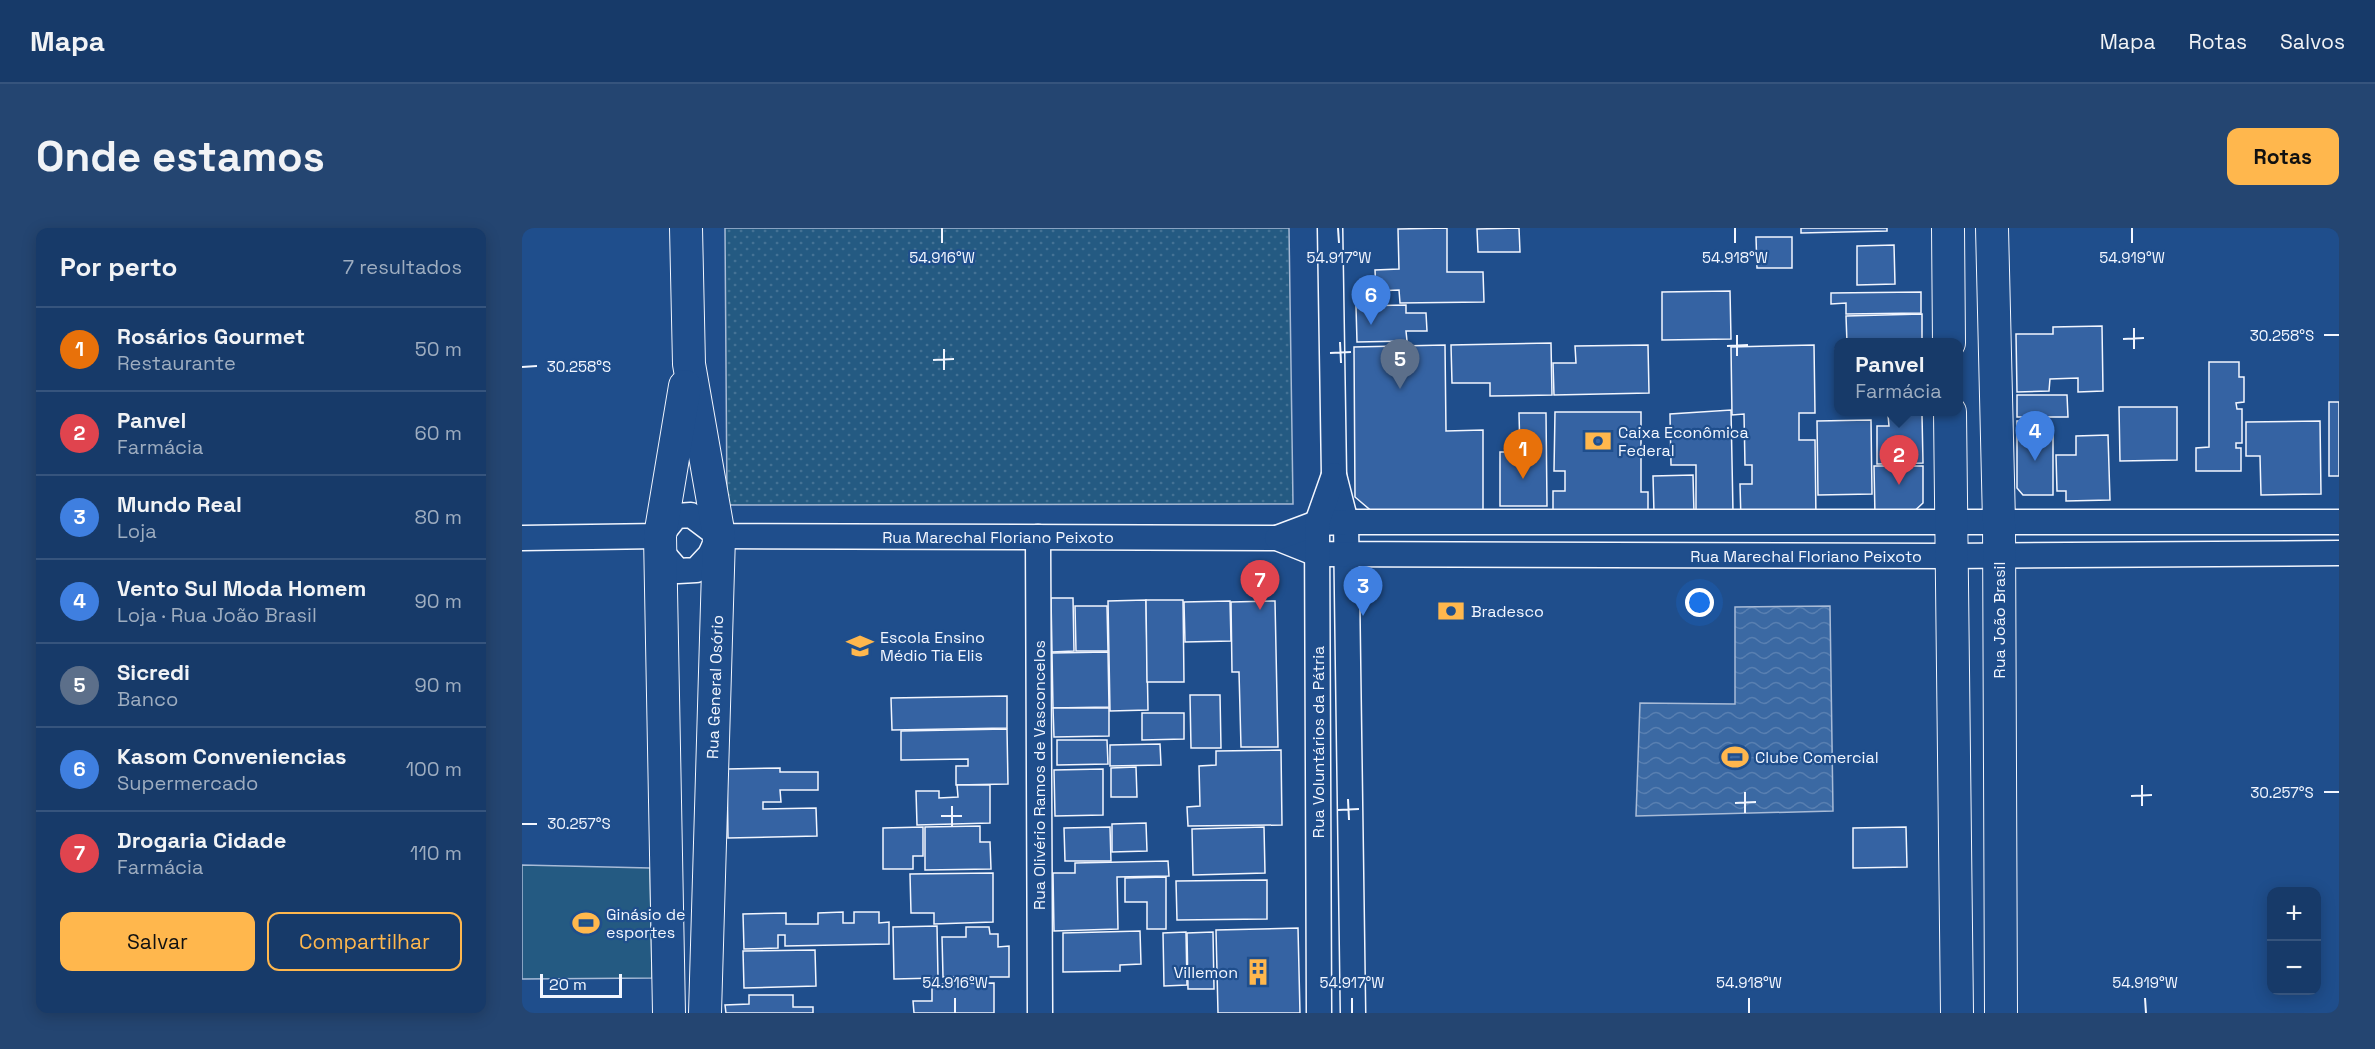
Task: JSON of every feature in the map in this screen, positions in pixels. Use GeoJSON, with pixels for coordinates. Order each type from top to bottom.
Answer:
{"type":"FeatureCollection","features":[{"type":"Feature","properties":{"kind":"street","name":"Rua General Osório"},"geometry":{"type":"LineString","coordinates":[[686,228],[689,364],[719,536],[705,1013]]}},
{"type":"Feature","properties":{"kind":"street","name":"Rua Voluntários da Pátria"},"geometry":{"type":"LineString","coordinates":[[1330,228],[1334,475],[1346,522],[1353,1013]]}},
{"type":"Feature","properties":{"kind":"street"},"geometry":{"type":"LineString","coordinates":[[1947,228],[1949,338]]}},
{"type":"Feature","properties":{"kind":"street","name":"Rua João Brasil"},"geometry":{"type":"LineString","coordinates":[[1992,228],[1999,522],[2001,1013]]}},
{"type":"Feature","properties":{"kind":"street","name":"Rua General Osório"},"geometry":{"type":"LineString","coordinates":[[669,1013],[660,536],[689,364]]}},
{"type":"Feature","properties":{"kind":"street"},"geometry":{"type":"LineString","coordinates":[[1950,416],[1957,1013]]}},
{"type":"Feature","properties":{"kind":"street","name":"Rua Voluntários da Pátria"},"geometry":{"type":"LineString","coordinates":[[1319,1013],[1317,523],[1334,475]]}},
{"type":"Feature","properties":{"kind":"street"},"geometry":{"type":"LineString","coordinates":[[692,515],[719,536],[710,555],[696,570],[678,571],[665,556],[660,536],[676,516],[692,515]]}},
{"type":"Feature","properties":{"kind":"street","name":"Rua Marechal Floriano Peixoto"},"geometry":{"type":"LineString","coordinates":[[719,536],[1277,538],[1317,523],[1346,522],[2339,522]]}},
{"type":"Feature","properties":{"kind":"street"},"geometry":{"type":"LineString","coordinates":[[522,538],[660,536]]}},
{"type":"Feature","properties":{"kind":"street","name":"Rua Olivério Ramos de Vasconcelos"},"geometry":{"type":"LineString","coordinates":[[1038,537],[1040,1013]]}},
{"type":"Feature","properties":{"kind":"street","name":"Rua Marechal Floriano Peixoto"},"geometry":{"type":"LineString","coordinates":[[1277,538],[1317,554],[1999,556],[2339,553]]}},
{"type":"Feature","properties":{"kind":"shaded area"},"geometry":{"type":"Polygon","coordinates":[[[725,228],[1289,228],[1293,504],[727,505],[725,228]]]}},
{"type":"Feature","properties":{"kind":"shaded area","name":"Ginásio de esportes"},"geometry":{"type":"Polygon","coordinates":[[[522,865],[650,868],[652,978],[522,979],[522,865]]]}},
{"type":"Feature","properties":{"kind":"water","name":"Clube Comercial"},"geometry":{"type":"Polygon","coordinates":[[[1830,606],[1833,811],[1636,816],[1640,703],[1735,704],[1735,607],[1830,606]]]}},
{"type":"Feature","properties":{"kind":"building"},"geometry":{"type":"Polygon","coordinates":[[[1447,228],[1447,272],[1483,272],[1484,302],[1400,303],[1399,290],[1376,291],[1375,270],[1399,269],[1398,229],[1447,228]]]}},
{"type":"Feature","properties":{"kind":"building"},"geometry":{"type":"Polygon","coordinates":[[[1519,228],[1520,252],[1478,252],[1477,229],[1519,228]]]}},
{"type":"Feature","properties":{"kind":"building"},"geometry":{"type":"Polygon","coordinates":[[[1801,228],[1887,228],[1887,231],[1801,233],[1801,228]]]}},
{"type":"Feature","properties":{"kind":"building"},"geometry":{"type":"Polygon","coordinates":[[[1756,237],[1792,237],[1792,268],[1757,268],[1756,237]]]}},
{"type":"Feature","properties":{"kind":"building"},"geometry":{"type":"Polygon","coordinates":[[[1894,245],[1895,284],[1857,285],[1857,246],[1894,245]]]}},
{"type":"Feature","properties":{"kind":"building"},"geometry":{"type":"Polygon","coordinates":[[[1730,291],[1731,339],[1662,340],[1662,292],[1730,291]]]}},
{"type":"Feature","properties":{"kind":"building"},"geometry":{"type":"Polygon","coordinates":[[[1921,292],[1921,313],[1846,314],[1846,303],[1831,304],[1831,293],[1921,292]]]}},
{"type":"Feature","properties":{"kind":"building"},"geometry":{"type":"Polygon","coordinates":[[[1406,305],[1406,313],[1426,313],[1427,331],[1406,331],[1407,341],[1357,342],[1356,306],[1406,305]]]}},
{"type":"Feature","properties":{"kind":"building"},"geometry":{"type":"Polygon","coordinates":[[[1922,314],[1922,338],[1847,338],[1846,316],[1922,314]]]}},
{"type":"Feature","properties":{"kind":"building"},"geometry":{"type":"Polygon","coordinates":[[[2102,326],[2103,391],[2078,392],[2078,378],[2050,379],[2049,391],[2017,392],[2016,334],[2053,334],[2053,327],[2102,326]]]}},
{"type":"Feature","properties":{"kind":"building"},"geometry":{"type":"Polygon","coordinates":[[[1551,343],[1552,395],[1490,396],[1490,383],[1452,383],[1451,345],[1551,343]]]}},
{"type":"Feature","properties":{"kind":"building"},"geometry":{"type":"Polygon","coordinates":[[[1445,345],[1446,431],[1483,430],[1483,512],[1375,514],[1355,497],[1354,347],[1445,345]]]}},
{"type":"Feature","properties":{"kind":"building"},"geometry":{"type":"Polygon","coordinates":[[[1648,345],[1649,393],[1554,395],[1553,363],[1576,363],[1575,346],[1648,345]]]}},
{"type":"Feature","properties":{"kind":"building"},"geometry":{"type":"Polygon","coordinates":[[[1814,345],[1815,413],[1799,413],[1799,440],[1815,440],[1816,519],[1741,521],[1740,484],[1752,484],[1752,465],[1745,465],[1744,414],[1732,415],[1731,347],[1814,345]]]}},
{"type":"Feature","properties":{"kind":"building"},"geometry":{"type":"Polygon","coordinates":[[[2209,362],[2239,362],[2239,377],[2244,377],[2244,402],[2236,403],[2237,409],[2242,409],[2242,443],[2236,443],[2236,448],[2241,448],[2241,471],[2196,471],[2196,448],[2209,447],[2209,362]]]}},
{"type":"Feature","properties":{"kind":"building"},"geometry":{"type":"Polygon","coordinates":[[[2017,395],[2067,395],[2068,417],[2017,417],[2017,395]]]}},
{"type":"Feature","properties":{"kind":"building"},"geometry":{"type":"Polygon","coordinates":[[[2329,402],[2339,402],[2339,476],[2329,476],[2329,402]]]}},
{"type":"Feature","properties":{"kind":"building"},"geometry":{"type":"Polygon","coordinates":[[[2119,407],[2177,407],[2177,460],[2120,461],[2119,407]]]}},
{"type":"Feature","properties":{"kind":"building"},"geometry":{"type":"Polygon","coordinates":[[[1731,410],[1733,512],[1696,513],[1696,465],[1671,465],[1670,414],[1731,410]]]}},
{"type":"Feature","properties":{"kind":"building","name":"Caixa Econômica Federal"},"geometry":{"type":"Polygon","coordinates":[[[1555,412],[1641,412],[1641,492],[1648,492],[1648,515],[1553,516],[1553,491],[1565,491],[1565,471],[1554,471],[1555,412]]]}},
{"type":"Feature","properties":{"kind":"building"},"geometry":{"type":"Polygon","coordinates":[[[1519,413],[1546,413],[1547,506],[1500,506],[1500,452],[1520,452],[1519,413]]]}},
{"type":"Feature","properties":{"kind":"building"},"geometry":{"type":"Polygon","coordinates":[[[1888,416],[1922,416],[1923,463],[1877,464],[1877,426],[1889,426],[1888,416]]]}},
{"type":"Feature","properties":{"kind":"building"},"geometry":{"type":"Polygon","coordinates":[[[1871,420],[1872,494],[1818,495],[1817,421],[1871,420]]]}},
{"type":"Feature","properties":{"kind":"building"},"geometry":{"type":"Polygon","coordinates":[[[2017,421],[2042,421],[2042,435],[2053,435],[2053,495],[2023,495],[2017,488],[2017,421]]]}},
{"type":"Feature","properties":{"kind":"building"},"geometry":{"type":"Polygon","coordinates":[[[2320,421],[2321,494],[2261,495],[2260,456],[2246,456],[2246,422],[2320,421]]]}},
{"type":"Feature","properties":{"kind":"building"},"geometry":{"type":"Polygon","coordinates":[[[2108,435],[2110,500],[2066,501],[2066,491],[2057,491],[2056,455],[2076,455],[2076,436],[2108,435]]]}},
{"type":"Feature","properties":{"kind":"building"},"geometry":{"type":"Polygon","coordinates":[[[1874,466],[1923,466],[1923,503],[1909,516],[1875,516],[1874,466]]]}},
{"type":"Feature","properties":{"kind":"building"},"geometry":{"type":"Polygon","coordinates":[[[1693,475],[1694,513],[1654,513],[1653,476],[1693,475]]]}},
{"type":"Feature","properties":{"kind":"building"},"geometry":{"type":"Polygon","coordinates":[[[1051,598],[1073,598],[1074,651],[1052,652],[1051,598]]]}},
{"type":"Feature","properties":{"kind":"building"},"geometry":{"type":"Polygon","coordinates":[[[1146,600],[1148,710],[1110,711],[1108,601],[1146,600]]]}},
{"type":"Feature","properties":{"kind":"building"},"geometry":{"type":"Polygon","coordinates":[[[1146,600],[1183,600],[1184,682],[1147,682],[1146,600]]]}},
{"type":"Feature","properties":{"kind":"building"},"geometry":{"type":"Polygon","coordinates":[[[1230,601],[1231,641],[1185,642],[1184,602],[1230,601]]]}},
{"type":"Feature","properties":{"kind":"building"},"geometry":{"type":"Polygon","coordinates":[[[1275,601],[1278,747],[1241,747],[1239,672],[1232,672],[1231,602],[1275,601]]]}},
{"type":"Feature","properties":{"kind":"building"},"geometry":{"type":"Polygon","coordinates":[[[1075,606],[1107,606],[1108,651],[1076,651],[1075,606]]]}},
{"type":"Feature","properties":{"kind":"building"},"geometry":{"type":"Polygon","coordinates":[[[1108,652],[1109,707],[1053,708],[1052,653],[1108,652]]]}},
{"type":"Feature","properties":{"kind":"building"},"geometry":{"type":"Polygon","coordinates":[[[1190,695],[1220,695],[1221,748],[1191,748],[1190,695]]]}},
{"type":"Feature","properties":{"kind":"building"},"geometry":{"type":"Polygon","coordinates":[[[1007,696],[1007,728],[892,730],[891,698],[1007,696]]]}},
{"type":"Feature","properties":{"kind":"building"},"geometry":{"type":"Polygon","coordinates":[[[1053,708],[1109,708],[1109,736],[1054,737],[1053,708]]]}},
{"type":"Feature","properties":{"kind":"building"},"geometry":{"type":"Polygon","coordinates":[[[1142,713],[1184,713],[1184,739],[1142,740],[1142,713]]]}},
{"type":"Feature","properties":{"kind":"building"},"geometry":{"type":"Polygon","coordinates":[[[1007,729],[1008,784],[956,785],[956,766],[968,766],[968,759],[901,760],[901,731],[1007,729]]]}},
{"type":"Feature","properties":{"kind":"building"},"geometry":{"type":"Polygon","coordinates":[[[1057,740],[1107,740],[1108,764],[1057,765],[1057,740]]]}},
{"type":"Feature","properties":{"kind":"building"},"geometry":{"type":"Polygon","coordinates":[[[1160,744],[1161,765],[1110,766],[1110,745],[1160,744]]]}},
{"type":"Feature","properties":{"kind":"building"},"geometry":{"type":"Polygon","coordinates":[[[1281,750],[1282,825],[1188,826],[1187,807],[1200,806],[1199,766],[1216,765],[1216,751],[1281,750]]]}},
{"type":"Feature","properties":{"kind":"building"},"geometry":{"type":"Polygon","coordinates":[[[1136,767],[1137,797],[1111,797],[1111,768],[1136,767]]]}},
{"type":"Feature","properties":{"kind":"building"},"geometry":{"type":"Polygon","coordinates":[[[780,768],[780,772],[818,772],[818,790],[780,790],[781,802],[763,802],[763,809],[816,808],[817,836],[728,838],[727,769],[780,768]]]}},
{"type":"Feature","properties":{"kind":"building"},"geometry":{"type":"Polygon","coordinates":[[[1103,769],[1103,815],[1055,816],[1054,770],[1103,769]]]}},
{"type":"Feature","properties":{"kind":"building"},"geometry":{"type":"Polygon","coordinates":[[[957,785],[990,785],[990,823],[917,825],[916,791],[939,791],[939,798],[958,797],[957,785]]]}},
{"type":"Feature","properties":{"kind":"building"},"geometry":{"type":"Polygon","coordinates":[[[1146,823],[1147,851],[1112,852],[1112,824],[1146,823]]]}},
{"type":"Feature","properties":{"kind":"building"},"geometry":{"type":"Polygon","coordinates":[[[980,826],[980,842],[990,842],[991,869],[925,870],[925,827],[980,826]]]}},
{"type":"Feature","properties":{"kind":"building"},"geometry":{"type":"Polygon","coordinates":[[[923,827],[923,856],[913,856],[913,869],[883,869],[883,828],[923,827]]]}},
{"type":"Feature","properties":{"kind":"building"},"geometry":{"type":"Polygon","coordinates":[[[1110,827],[1111,861],[1065,861],[1064,828],[1110,827]]]}},
{"type":"Feature","properties":{"kind":"building"},"geometry":{"type":"Polygon","coordinates":[[[1264,827],[1265,873],[1193,875],[1192,829],[1264,827]]]}},
{"type":"Feature","properties":{"kind":"building"},"geometry":{"type":"Polygon","coordinates":[[[1906,827],[1907,867],[1853,868],[1853,828],[1906,827]]]}},
{"type":"Feature","properties":{"kind":"building"},"geometry":{"type":"Polygon","coordinates":[[[1168,861],[1169,876],[1117,877],[1118,929],[1054,931],[1053,873],[1075,873],[1075,863],[1168,861]]]}},
{"type":"Feature","properties":{"kind":"building"},"geometry":{"type":"Polygon","coordinates":[[[993,873],[993,922],[934,924],[934,913],[911,913],[910,874],[993,873]]]}},
{"type":"Feature","properties":{"kind":"building"},"geometry":{"type":"Polygon","coordinates":[[[1166,877],[1166,929],[1147,929],[1147,902],[1125,902],[1125,878],[1166,877]]]}},
{"type":"Feature","properties":{"kind":"building"},"geometry":{"type":"Polygon","coordinates":[[[1267,880],[1267,919],[1177,920],[1176,881],[1267,880]]]}},
{"type":"Feature","properties":{"kind":"building"},"geometry":{"type":"Polygon","coordinates":[[[843,912],[843,923],[854,923],[854,912],[879,912],[879,923],[889,922],[889,944],[785,946],[785,935],[778,935],[778,948],[744,949],[743,914],[786,913],[786,924],[818,924],[818,913],[843,912]]]}},
{"type":"Feature","properties":{"kind":"building"},"geometry":{"type":"Polygon","coordinates":[[[937,926],[938,978],[894,979],[893,927],[937,926]]]}},
{"type":"Feature","properties":{"kind":"building"},"geometry":{"type":"Polygon","coordinates":[[[966,927],[989,927],[990,934],[998,934],[998,947],[1009,946],[1009,977],[943,977],[942,937],[966,937],[966,927]]]}},
{"type":"Feature","properties":{"kind":"building","name":"Villemon"},"geometry":{"type":"Polygon","coordinates":[[[1298,928],[1300,1013],[1218,1013],[1216,930],[1298,928]]]}},
{"type":"Feature","properties":{"kind":"building"},"geometry":{"type":"Polygon","coordinates":[[[1140,931],[1141,964],[1120,965],[1120,971],[1063,972],[1063,933],[1140,931]]]}},
{"type":"Feature","properties":{"kind":"building"},"geometry":{"type":"Polygon","coordinates":[[[1186,932],[1187,985],[1164,986],[1163,933],[1186,932]]]}},
{"type":"Feature","properties":{"kind":"building"},"geometry":{"type":"Polygon","coordinates":[[[1213,932],[1214,989],[1188,989],[1187,933],[1213,932]]]}},
{"type":"Feature","properties":{"kind":"building"},"geometry":{"type":"Polygon","coordinates":[[[815,950],[816,986],[744,988],[743,951],[815,950]]]}},
{"type":"Feature","properties":{"kind":"building"},"geometry":{"type":"Polygon","coordinates":[[[994,983],[994,1013],[914,1013],[913,1001],[932,1001],[932,984],[994,983]]]}},
{"type":"Feature","properties":{"kind":"building"},"geometry":{"type":"Polygon","coordinates":[[[749,995],[793,995],[793,1007],[813,1007],[813,1013],[726,1013],[725,1005],[749,1004],[749,995]]]}},
{"type":"Feature","properties":{"kind":"place","name":"Kasom Conveniencias"},"geometry":{"type":"Point","coordinates":[1371,325]}},
{"type":"Feature","properties":{"kind":"place","name":"Sicredi"},"geometry":{"type":"Point","coordinates":[1400,389]}},
{"type":"Feature","properties":{"kind":"place","name":"Caixa Econômica Federal"},"geometry":{"type":"Point","coordinates":[1598,441]}},
{"type":"Feature","properties":{"kind":"place","name":"Vento Sul Moda Homem"},"geometry":{"type":"Point","coordinates":[2035,461]}},
{"type":"Feature","properties":{"kind":"place","name":"Rosários Gourmet"},"geometry":{"type":"Point","coordinates":[1523,479]}},
{"type":"Feature","properties":{"kind":"place","name":"Panvel"},"geometry":{"type":"Point","coordinates":[1899,485]}},
{"type":"Feature","properties":{"kind":"place","name":"Drogaria Cidade"},"geometry":{"type":"Point","coordinates":[1260,610]}},
{"type":"Feature","properties":{"kind":"place","name":"Bradesco"},"geometry":{"type":"Point","coordinates":[1451,611]}},
{"type":"Feature","properties":{"kind":"place","name":"Mundo Real"},"geometry":{"type":"Point","coordinates":[1363,616]}},
{"type":"Feature","properties":{"kind":"place","name":"Escola Ensino Médio Tia Elis"},"geometry":{"type":"Point","coordinates":[860,646]}},
{"type":"Feature","properties":{"kind":"place","name":"Clube Comercial"},"geometry":{"type":"Point","coordinates":[1735,757]}},
{"type":"Feature","properties":{"kind":"place","name":"Ginásio de esportes"},"geometry":{"type":"Point","coordinates":[586,923]}},
{"type":"Feature","properties":{"kind":"place","name":"Villemon"},"geometry":{"type":"Point","coordinates":[1258,972]}}]}
